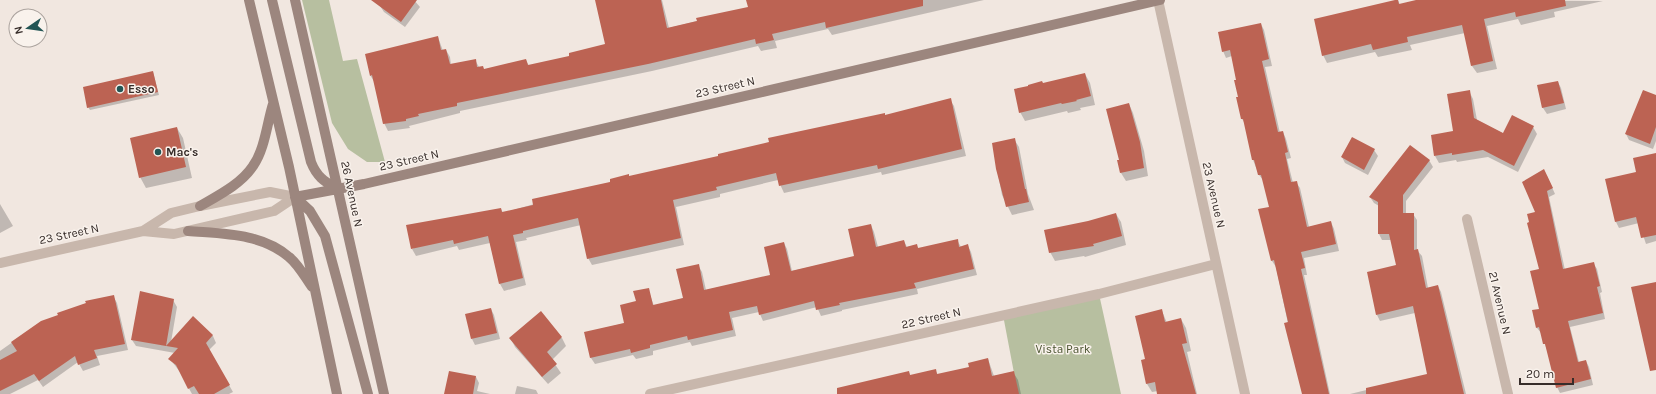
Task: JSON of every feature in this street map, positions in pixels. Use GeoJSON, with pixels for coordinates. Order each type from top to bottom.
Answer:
{"type":"FeatureCollection","features":[{"type":"Feature","properties":{"kind":"main road"},"geometry":{"type":"LineString","coordinates":[[249,0],[295,197],[337,394]]}},
{"type":"Feature","properties":{"kind":"main road"},"geometry":{"type":"LineString","coordinates":[[272,0],[311,162],[316,174],[321,180],[337,189]]}},
{"type":"Feature","properties":{"kind":"main road","name":"26 Avenue N"},"geometry":{"type":"LineString","coordinates":[[295,0],[384,394]]}},
{"type":"Feature","properties":{"kind":"main road","name":"23 Street N"},"geometry":{"type":"LineString","coordinates":[[295,197],[337,189],[1159,0]]}},
{"type":"Feature","properties":{"kind":"main road"},"geometry":{"type":"LineString","coordinates":[[200,206],[231,187],[254,165],[259,154],[273,102]]}},
{"type":"Feature","properties":{"kind":"main road"},"geometry":{"type":"LineString","coordinates":[[295,197],[310,211],[325,236],[368,394]]}},
{"type":"Feature","properties":{"kind":"main road"},"geometry":{"type":"LineString","coordinates":[[188,231],[239,236],[273,246],[290,258],[314,290]]}},
{"type":"Feature","properties":{"kind":"street","name":"23 Avenue N"},"geometry":{"type":"LineString","coordinates":[[1159,0],[1216,264],[1246,394]]}},
{"type":"Feature","properties":{"kind":"street","name":"23 Street N"},"geometry":{"type":"LineString","coordinates":[[143,231],[171,213],[200,206],[270,192],[295,197]]}},
{"type":"Feature","properties":{"kind":"street","name":"23 Street N"},"geometry":{"type":"LineString","coordinates":[[0,263],[143,231],[174,234],[188,231],[274,211],[295,197]]}},
{"type":"Feature","properties":{"kind":"street","name":"21 Avenue N"},"geometry":{"type":"LineString","coordinates":[[1467,219],[1508,394]]}},
{"type":"Feature","properties":{"kind":"street","name":"22 Street N"},"geometry":{"type":"LineString","coordinates":[[650,394],[1099,294],[1216,264]]}},
{"type":"Feature","properties":{"kind":"green space"},"geometry":{"type":"Polygon","coordinates":[[[302,0],[329,0],[343,61],[357,59],[385,162],[367,162],[348,149],[332,123],[302,0]]]}},
{"type":"Feature","properties":{"kind":"green space","name":"Vista Park"},"geometry":{"type":"Polygon","coordinates":[[[1099,294],[1121,394],[1018,394],[1003,315],[1099,294]]]}},
{"type":"Feature","properties":{"kind":"building"},"geometry":{"type":"Polygon","coordinates":[[[371,0],[417,0],[401,22],[371,0]]]}},
{"type":"Feature","properties":{"kind":"building"},"geometry":{"type":"Polygon","coordinates":[[[595,0],[661,0],[667,28],[697,21],[696,18],[748,7],[746,0],[923,0],[923,6],[826,28],[825,22],[772,34],[774,40],[756,44],[755,39],[648,64],[457,103],[457,106],[418,114],[419,116],[406,119],[406,121],[383,124],[372,75],[370,76],[365,54],[438,36],[441,50],[446,49],[450,64],[476,59],[477,67],[483,66],[484,69],[526,59],[528,65],[569,56],[569,53],[605,44],[595,0]]]}},
{"type":"Feature","properties":{"kind":"building"},"geometry":{"type":"Polygon","coordinates":[[[1398,0],[1399,4],[1416,0],[1565,0],[1566,6],[1516,17],[1515,12],[1484,19],[1493,61],[1471,66],[1462,25],[1407,37],[1408,42],[1373,50],[1371,44],[1322,56],[1314,19],[1398,0]]]}},
{"type":"Feature","properties":{"kind":"building"},"geometry":{"type":"Polygon","coordinates":[[[1261,23],[1269,59],[1262,61],[1278,132],[1283,131],[1288,152],[1285,153],[1291,182],[1297,181],[1307,227],[1331,221],[1336,244],[1301,252],[1305,268],[1301,269],[1329,394],[1302,394],[1284,323],[1288,322],[1274,260],[1271,261],[1258,209],[1269,207],[1261,175],[1258,175],[1254,160],[1252,160],[1243,119],[1241,119],[1236,97],[1238,97],[1234,80],[1236,80],[1230,50],[1222,52],[1218,32],[1261,23]]]}},
{"type":"Feature","properties":{"kind":"building","name":"Esso"},"geometry":{"type":"Polygon","coordinates":[[[153,71],[158,92],[87,108],[83,87],[153,71]]]}},
{"type":"Feature","properties":{"kind":"building"},"geometry":{"type":"Polygon","coordinates":[[[1085,73],[1091,96],[1076,100],[1077,101],[1061,103],[1019,113],[1014,89],[1042,81],[1043,83],[1085,73]]]}},
{"type":"Feature","properties":{"kind":"building"},"geometry":{"type":"Polygon","coordinates":[[[1558,81],[1564,103],[1542,108],[1537,85],[1558,81]]]}},
{"type":"Feature","properties":{"kind":"building"},"geometry":{"type":"Polygon","coordinates":[[[1470,90],[1474,118],[1503,133],[1512,115],[1534,126],[1514,166],[1483,150],[1434,156],[1431,135],[1453,131],[1447,94],[1470,90]]]}},
{"type":"Feature","properties":{"kind":"building"},"geometry":{"type":"Polygon","coordinates":[[[1643,90],[1656,95],[1656,127],[1650,144],[1625,134],[1643,90]]]}},
{"type":"Feature","properties":{"kind":"building"},"geometry":{"type":"Polygon","coordinates":[[[951,98],[962,149],[878,169],[877,165],[779,186],[776,173],[716,187],[717,190],[673,200],[681,238],[587,259],[578,218],[523,231],[523,233],[513,235],[523,278],[499,284],[488,236],[454,244],[453,240],[411,249],[406,225],[501,208],[502,212],[533,205],[532,199],[610,182],[610,179],[629,174],[629,176],[718,156],[718,154],[769,142],[768,138],[885,113],[885,115],[951,98]]]}},
{"type":"Feature","properties":{"kind":"building"},"geometry":{"type":"Polygon","coordinates":[[[1129,103],[1140,142],[1144,168],[1120,173],[1117,160],[1119,160],[1106,109],[1129,103]]]}},
{"type":"Feature","properties":{"kind":"building","name":"Mac's"},"geometry":{"type":"Polygon","coordinates":[[[177,127],[186,167],[139,178],[130,138],[177,127]]]}},
{"type":"Feature","properties":{"kind":"building"},"geometry":{"type":"Polygon","coordinates":[[[1352,137],[1375,149],[1364,170],[1341,157],[1352,137]]]}},
{"type":"Feature","properties":{"kind":"building"},"geometry":{"type":"Polygon","coordinates":[[[1015,138],[1029,202],[1006,207],[996,169],[992,143],[1015,138]]]}},
{"type":"Feature","properties":{"kind":"building"},"geometry":{"type":"Polygon","coordinates":[[[1410,145],[1430,160],[1403,195],[1403,213],[1414,213],[1414,250],[1418,249],[1426,288],[1438,285],[1464,394],[1366,394],[1366,388],[1427,374],[1413,306],[1376,315],[1367,272],[1396,265],[1389,234],[1378,234],[1378,202],[1369,197],[1410,145]]]}},
{"type":"Feature","properties":{"kind":"building"},"geometry":{"type":"Polygon","coordinates":[[[1656,153],[1656,235],[1641,238],[1636,217],[1615,222],[1605,179],[1636,172],[1633,158],[1656,153]]]}},
{"type":"Feature","properties":{"kind":"building"},"geometry":{"type":"Polygon","coordinates":[[[1544,169],[1553,188],[1547,191],[1563,269],[1594,262],[1600,286],[1597,287],[1603,313],[1568,321],[1578,362],[1586,360],[1591,379],[1556,388],[1545,344],[1543,344],[1539,327],[1536,328],[1532,310],[1539,309],[1530,271],[1539,269],[1527,223],[1529,222],[1527,214],[1535,212],[1522,182],[1544,169]]]}},
{"type":"Feature","properties":{"kind":"building"},"geometry":{"type":"Polygon","coordinates":[[[1116,213],[1122,236],[1093,244],[1094,246],[1049,253],[1044,230],[1088,221],[1116,213]]]}},
{"type":"Feature","properties":{"kind":"building"},"geometry":{"type":"Polygon","coordinates":[[[871,224],[876,247],[904,240],[906,247],[917,244],[918,248],[958,239],[959,247],[968,244],[974,269],[914,283],[916,288],[839,303],[840,305],[816,310],[814,301],[759,315],[757,306],[729,312],[733,330],[688,340],[687,336],[650,345],[650,348],[631,353],[630,349],[590,358],[584,332],[624,323],[620,305],[636,301],[633,291],[649,288],[653,305],[683,298],[676,269],[699,264],[704,290],[770,275],[764,247],[784,242],[791,271],[854,256],[848,229],[871,224]]]}},
{"type":"Feature","properties":{"kind":"building"},"geometry":{"type":"Polygon","coordinates":[[[1656,282],[1656,370],[1650,371],[1631,287],[1656,282]]]}},
{"type":"Feature","properties":{"kind":"building"},"geometry":{"type":"Polygon","coordinates":[[[140,291],[174,299],[166,346],[131,340],[140,291]]]}},
{"type":"Feature","properties":{"kind":"building"},"geometry":{"type":"Polygon","coordinates":[[[114,295],[125,344],[94,350],[97,358],[78,365],[75,356],[39,381],[34,374],[0,391],[0,360],[17,351],[11,342],[41,321],[58,315],[57,313],[86,303],[85,301],[114,295]]]}},
{"type":"Feature","properties":{"kind":"building"},"geometry":{"type":"Polygon","coordinates":[[[491,308],[497,333],[471,339],[465,314],[491,308]]]}},
{"type":"Feature","properties":{"kind":"building"},"geometry":{"type":"Polygon","coordinates":[[[1162,309],[1165,322],[1181,318],[1187,343],[1182,344],[1196,394],[1157,394],[1155,382],[1146,384],[1141,360],[1145,359],[1135,316],[1162,309]]]}},
{"type":"Feature","properties":{"kind":"building"},"geometry":{"type":"Polygon","coordinates":[[[541,311],[562,337],[547,352],[557,364],[542,377],[509,338],[541,311]]]}},
{"type":"Feature","properties":{"kind":"building"},"geometry":{"type":"Polygon","coordinates":[[[193,316],[213,335],[206,343],[230,385],[214,394],[199,394],[194,386],[188,389],[176,365],[168,359],[178,348],[166,346],[193,316]]]}},
{"type":"Feature","properties":{"kind":"building"},"geometry":{"type":"Polygon","coordinates":[[[988,358],[992,376],[1014,371],[1019,394],[837,394],[837,388],[909,371],[910,375],[936,369],[937,374],[969,367],[968,363],[988,358]]]}},
{"type":"Feature","properties":{"kind":"building"},"geometry":{"type":"Polygon","coordinates":[[[449,371],[476,376],[473,394],[444,394],[449,371]]]}},
{"type":"Feature","properties":{"kind":"place","name":"Esso"},"geometry":{"type":"Point","coordinates":[120,89]}},
{"type":"Feature","properties":{"kind":"place","name":"Mac's"},"geometry":{"type":"Point","coordinates":[158,152]}}]}
